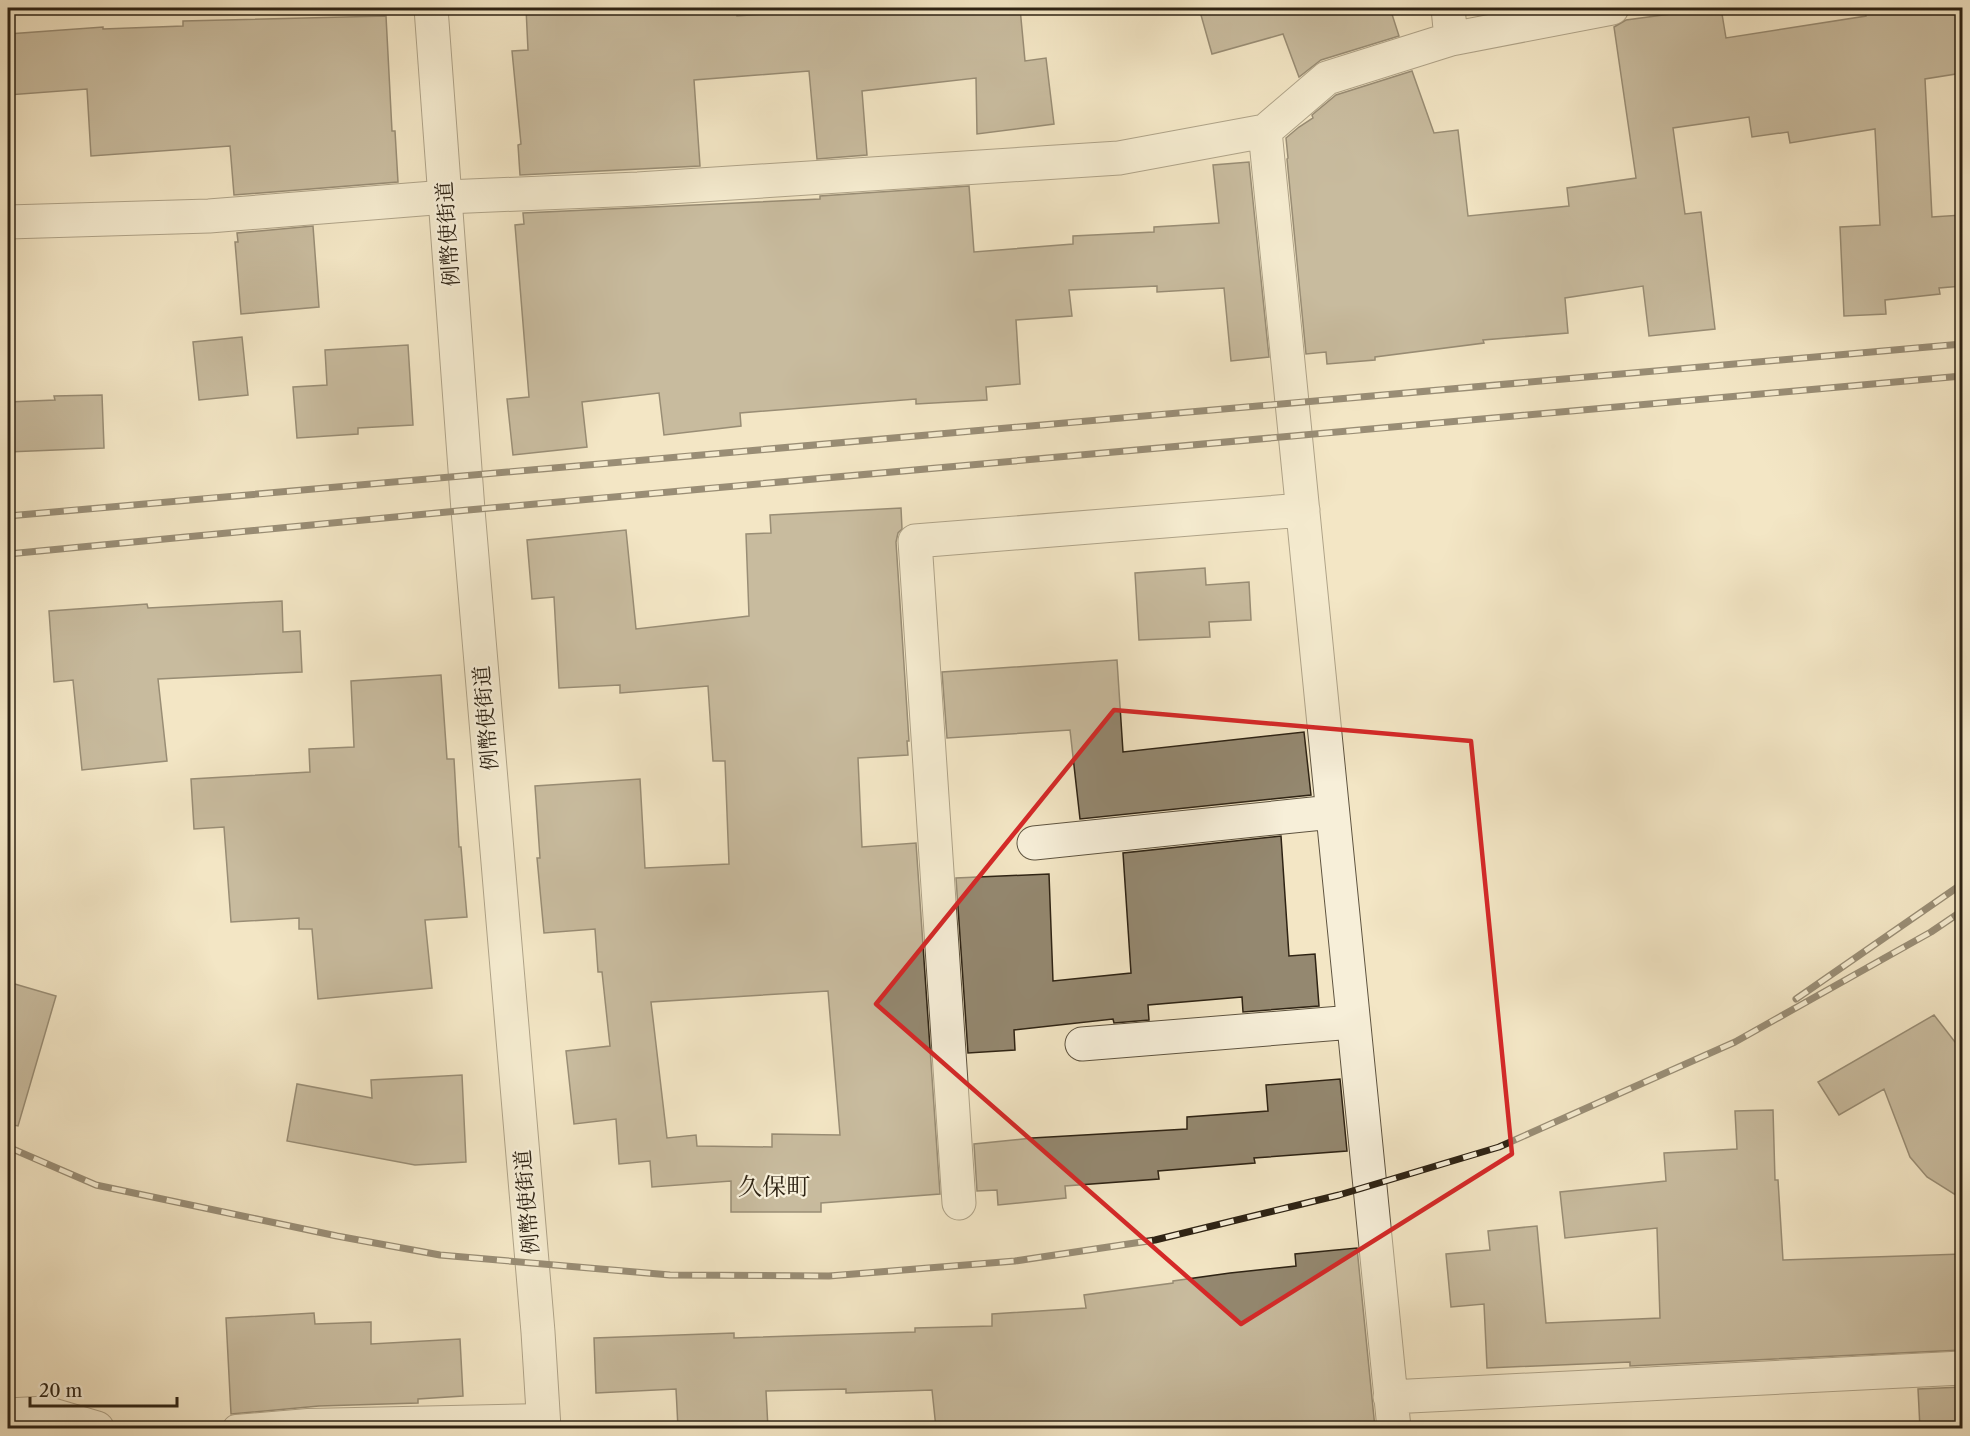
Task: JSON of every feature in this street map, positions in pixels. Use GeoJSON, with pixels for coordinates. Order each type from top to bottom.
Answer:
{"type":"FeatureCollection","features":[{"type":"Feature","properties":{"kind":"street","name":"例幣使街道"},"geometry":{"type":"LineString","coordinates":[[431,8],[468,510],[538,1332],[543,1423]]}},
{"type":"Feature","properties":{"kind":"street"},"geometry":{"type":"LineString","coordinates":[[8,222],[209,216],[446,197],[638,189],[1119,158],[1265,130],[1327,78],[1449,23],[1612,8]]}},
{"type":"Feature","properties":{"kind":"street"},"geometry":{"type":"LineString","coordinates":[[1265,130],[1394,1428]]}},
{"type":"Feature","properties":{"kind":"street"},"geometry":{"type":"LineString","coordinates":[[959,1203],[915,541],[1303,510]]}},
{"type":"Feature","properties":{"kind":"street"},"geometry":{"type":"LineString","coordinates":[[1034,843],[1332,812]]}},
{"type":"Feature","properties":{"kind":"street"},"geometry":{"type":"LineString","coordinates":[[1082,1044],[1353,1022]]}},
{"type":"Feature","properties":{"kind":"street"},"geometry":{"type":"LineString","coordinates":[[1390,1397],[1962,1368]]}},
{"type":"Feature","properties":{"kind":"street"},"geometry":{"type":"LineString","coordinates":[[8,1415],[46,1413],[97,1428]]}},
{"type":"Feature","properties":{"kind":"lane"},"geometry":{"type":"LineString","coordinates":[[236,1428],[308,1422],[543,1423]]}},
{"type":"Feature","properties":{"kind":"highlighted area"},"geometry":{"type":"Polygon","coordinates":[[[1114,710],[1471,741],[1512,1154],[1241,1324],[876,1004],[1114,710]]]}},
{"type":"Feature","properties":{"kind":"building"},"geometry":{"type":"Polygon","coordinates":[[[526,8],[737,8],[737,16],[842,8],[1020,8],[1025,61],[1046,58],[1054,124],[977,134],[976,78],[862,91],[867,155],[817,159],[809,71],[694,80],[700,166],[520,175],[518,145],[521,144],[512,51],[528,50],[526,8]]]}},
{"type":"Feature","properties":{"kind":"building"},"geometry":{"type":"Polygon","coordinates":[[[1199,8],[1390,8],[1399,36],[1321,60],[1299,77],[1283,34],[1212,54],[1199,8]]]}},
{"type":"Feature","properties":{"kind":"building"},"geometry":{"type":"Polygon","coordinates":[[[1721,8],[1726,38],[1866,16],[1865,8],[1956,8],[1962,49],[1962,73],[1925,79],[1932,217],[1962,215],[1962,286],[1939,288],[1940,294],[1885,300],[1886,314],[1844,316],[1840,227],[1880,225],[1875,129],[1790,143],[1788,132],[1752,137],[1749,117],[1673,128],[1685,214],[1701,212],[1715,329],[1649,336],[1643,286],[1565,298],[1568,333],[1483,340],[1484,343],[1375,357],[1375,360],[1327,364],[1326,352],[1306,354],[1286,138],[1313,118],[1312,115],[1336,95],[1412,71],[1434,133],[1458,130],[1468,216],[1569,206],[1567,188],[1636,178],[1614,27],[1626,20],[1721,8]]]}},
{"type":"Feature","properties":{"kind":"building"},"geometry":{"type":"Polygon","coordinates":[[[386,16],[392,131],[395,131],[398,182],[234,195],[230,146],[91,156],[87,89],[8,95],[8,34],[103,27],[103,29],[183,26],[183,21],[386,16]]]}},
{"type":"Feature","properties":{"kind":"building"},"geometry":{"type":"Polygon","coordinates":[[[1249,162],[1269,357],[1231,361],[1224,288],[1157,292],[1157,286],[1069,290],[1072,316],[1016,320],[1020,384],[986,387],[987,400],[916,404],[916,399],[740,413],[741,426],[664,435],[659,393],[582,402],[587,447],[513,455],[507,399],[529,397],[515,225],[524,224],[523,213],[820,199],[820,196],[969,186],[974,252],[1073,244],[1073,236],[1154,232],[1154,227],[1219,223],[1213,165],[1249,162]]]}},
{"type":"Feature","properties":{"kind":"building"},"geometry":{"type":"Polygon","coordinates":[[[313,226],[319,307],[241,314],[235,242],[238,242],[237,233],[313,226]]]}},
{"type":"Feature","properties":{"kind":"building"},"geometry":{"type":"Polygon","coordinates":[[[242,337],[248,395],[199,400],[193,342],[242,337]]]}},
{"type":"Feature","properties":{"kind":"building"},"geometry":{"type":"Polygon","coordinates":[[[408,345],[413,425],[358,428],[358,434],[297,438],[293,387],[327,385],[325,350],[408,345]]]}},
{"type":"Feature","properties":{"kind":"building"},"geometry":{"type":"Polygon","coordinates":[[[102,395],[104,448],[8,452],[8,402],[55,400],[54,396],[102,395]]]}},
{"type":"Feature","properties":{"kind":"building"},"geometry":{"type":"Polygon","coordinates":[[[901,508],[902,529],[898,533],[896,542],[908,755],[858,758],[862,847],[916,843],[940,1194],[821,1203],[821,1212],[731,1212],[731,1181],[652,1187],[650,1161],[619,1164],[616,1119],[574,1124],[566,1051],[610,1046],[602,972],[598,972],[595,929],[544,933],[537,858],[540,858],[535,786],[640,779],[645,868],[729,864],[725,761],[713,761],[708,686],[620,693],[620,685],[559,688],[554,597],[532,599],[527,540],[626,530],[636,629],[749,616],[746,534],[771,533],[770,515],[901,508]],[[828,991],[651,1002],[667,1138],[696,1135],[697,1146],[772,1147],[772,1134],[840,1135],[828,991]]]}},
{"type":"Feature","properties":{"kind":"building"},"geometry":{"type":"Polygon","coordinates":[[[1205,568],[1206,585],[1249,582],[1251,620],[1209,622],[1210,637],[1139,640],[1135,573],[1205,568]]]}},
{"type":"Feature","properties":{"kind":"building"},"geometry":{"type":"Polygon","coordinates":[[[282,601],[283,632],[300,631],[302,672],[158,679],[167,761],[82,770],[73,680],[54,682],[49,611],[147,604],[148,608],[282,601]]]}},
{"type":"Feature","properties":{"kind":"building"},"geometry":{"type":"Polygon","coordinates":[[[1117,660],[1123,752],[1304,732],[1311,795],[1080,819],[1070,730],[947,738],[942,672],[1117,660]]]}},
{"type":"Feature","properties":{"kind":"building"},"geometry":{"type":"Polygon","coordinates":[[[441,675],[447,759],[454,759],[459,847],[461,847],[467,917],[425,920],[432,988],[318,999],[312,929],[299,929],[299,918],[231,922],[224,827],[194,829],[191,779],[310,772],[309,749],[354,747],[351,681],[441,675]]]}},
{"type":"Feature","properties":{"kind":"building"},"geometry":{"type":"Polygon","coordinates":[[[1281,836],[1289,956],[1315,954],[1319,1006],[1243,1012],[1242,997],[1148,1005],[1149,1020],[1114,1023],[1113,1019],[1014,1030],[1015,1050],[968,1053],[956,878],[1049,874],[1053,981],[1131,973],[1123,853],[1281,836]]]}},
{"type":"Feature","properties":{"kind":"building"},"geometry":{"type":"Polygon","coordinates":[[[8,982],[56,996],[18,1126],[8,1124],[8,982]]]}},
{"type":"Feature","properties":{"kind":"building"},"geometry":{"type":"Polygon","coordinates":[[[1934,1015],[1962,1051],[1962,1199],[1927,1177],[1910,1157],[1884,1089],[1839,1115],[1818,1082],[1934,1015]]]}},
{"type":"Feature","properties":{"kind":"building"},"geometry":{"type":"Polygon","coordinates":[[[462,1075],[466,1162],[415,1165],[287,1141],[297,1084],[372,1098],[371,1080],[462,1075]]]}},
{"type":"Feature","properties":{"kind":"building"},"geometry":{"type":"Polygon","coordinates":[[[1340,1079],[1347,1151],[1254,1158],[1255,1163],[1158,1171],[1159,1179],[1065,1186],[1066,1198],[998,1205],[997,1190],[977,1191],[974,1144],[1032,1138],[1187,1129],[1187,1117],[1268,1111],[1266,1085],[1340,1079]]]}},
{"type":"Feature","properties":{"kind":"building"},"geometry":{"type":"Polygon","coordinates":[[[1773,1110],[1775,1180],[1778,1180],[1783,1260],[1962,1254],[1962,1350],[1630,1366],[1630,1362],[1487,1368],[1484,1304],[1451,1307],[1446,1254],[1490,1250],[1488,1231],[1537,1226],[1546,1323],[1660,1318],[1657,1228],[1565,1238],[1560,1192],[1666,1181],[1664,1153],[1737,1149],[1735,1111],[1773,1110]]]}},
{"type":"Feature","properties":{"kind":"building"},"geometry":{"type":"Polygon","coordinates":[[[1357,1248],[1375,1428],[936,1428],[932,1390],[846,1393],[846,1389],[766,1391],[768,1428],[678,1428],[676,1389],[596,1393],[594,1338],[734,1333],[734,1338],[915,1332],[915,1328],[992,1326],[992,1314],[1086,1308],[1084,1295],[1230,1273],[1296,1266],[1295,1254],[1357,1248]]]}},
{"type":"Feature","properties":{"kind":"building"},"geometry":{"type":"Polygon","coordinates":[[[314,1313],[315,1324],[371,1322],[371,1344],[460,1339],[463,1396],[418,1399],[418,1403],[319,1406],[231,1414],[226,1318],[314,1313]]]}},
{"type":"Feature","properties":{"kind":"building"},"geometry":{"type":"Polygon","coordinates":[[[1962,1387],[1962,1428],[1920,1428],[1918,1389],[1962,1387]]]}},
{"type":"Feature","properties":{"kind":"railway"},"geometry":{"type":"LineString","coordinates":[[8,516],[1962,344]]}},
{"type":"Feature","properties":{"kind":"railway"},"geometry":{"type":"LineString","coordinates":[[8,554],[468,510],[1962,376]]}},
{"type":"Feature","properties":{"kind":"railway"},"geometry":{"type":"LineString","coordinates":[[1796,999],[1962,884]]}},
{"type":"Feature","properties":{"kind":"railway"},"geometry":{"type":"LineString","coordinates":[[8,1147],[96,1185],[337,1236],[440,1255],[670,1275],[829,1276],[1015,1261],[1155,1240],[1339,1195],[1499,1147],[1735,1042],[1931,932],[1962,911]]}},
{"type":"Feature","properties":{"kind":"district","name":"久保町"},"geometry":{"type":"Point","coordinates":[774,1187]}}]}
